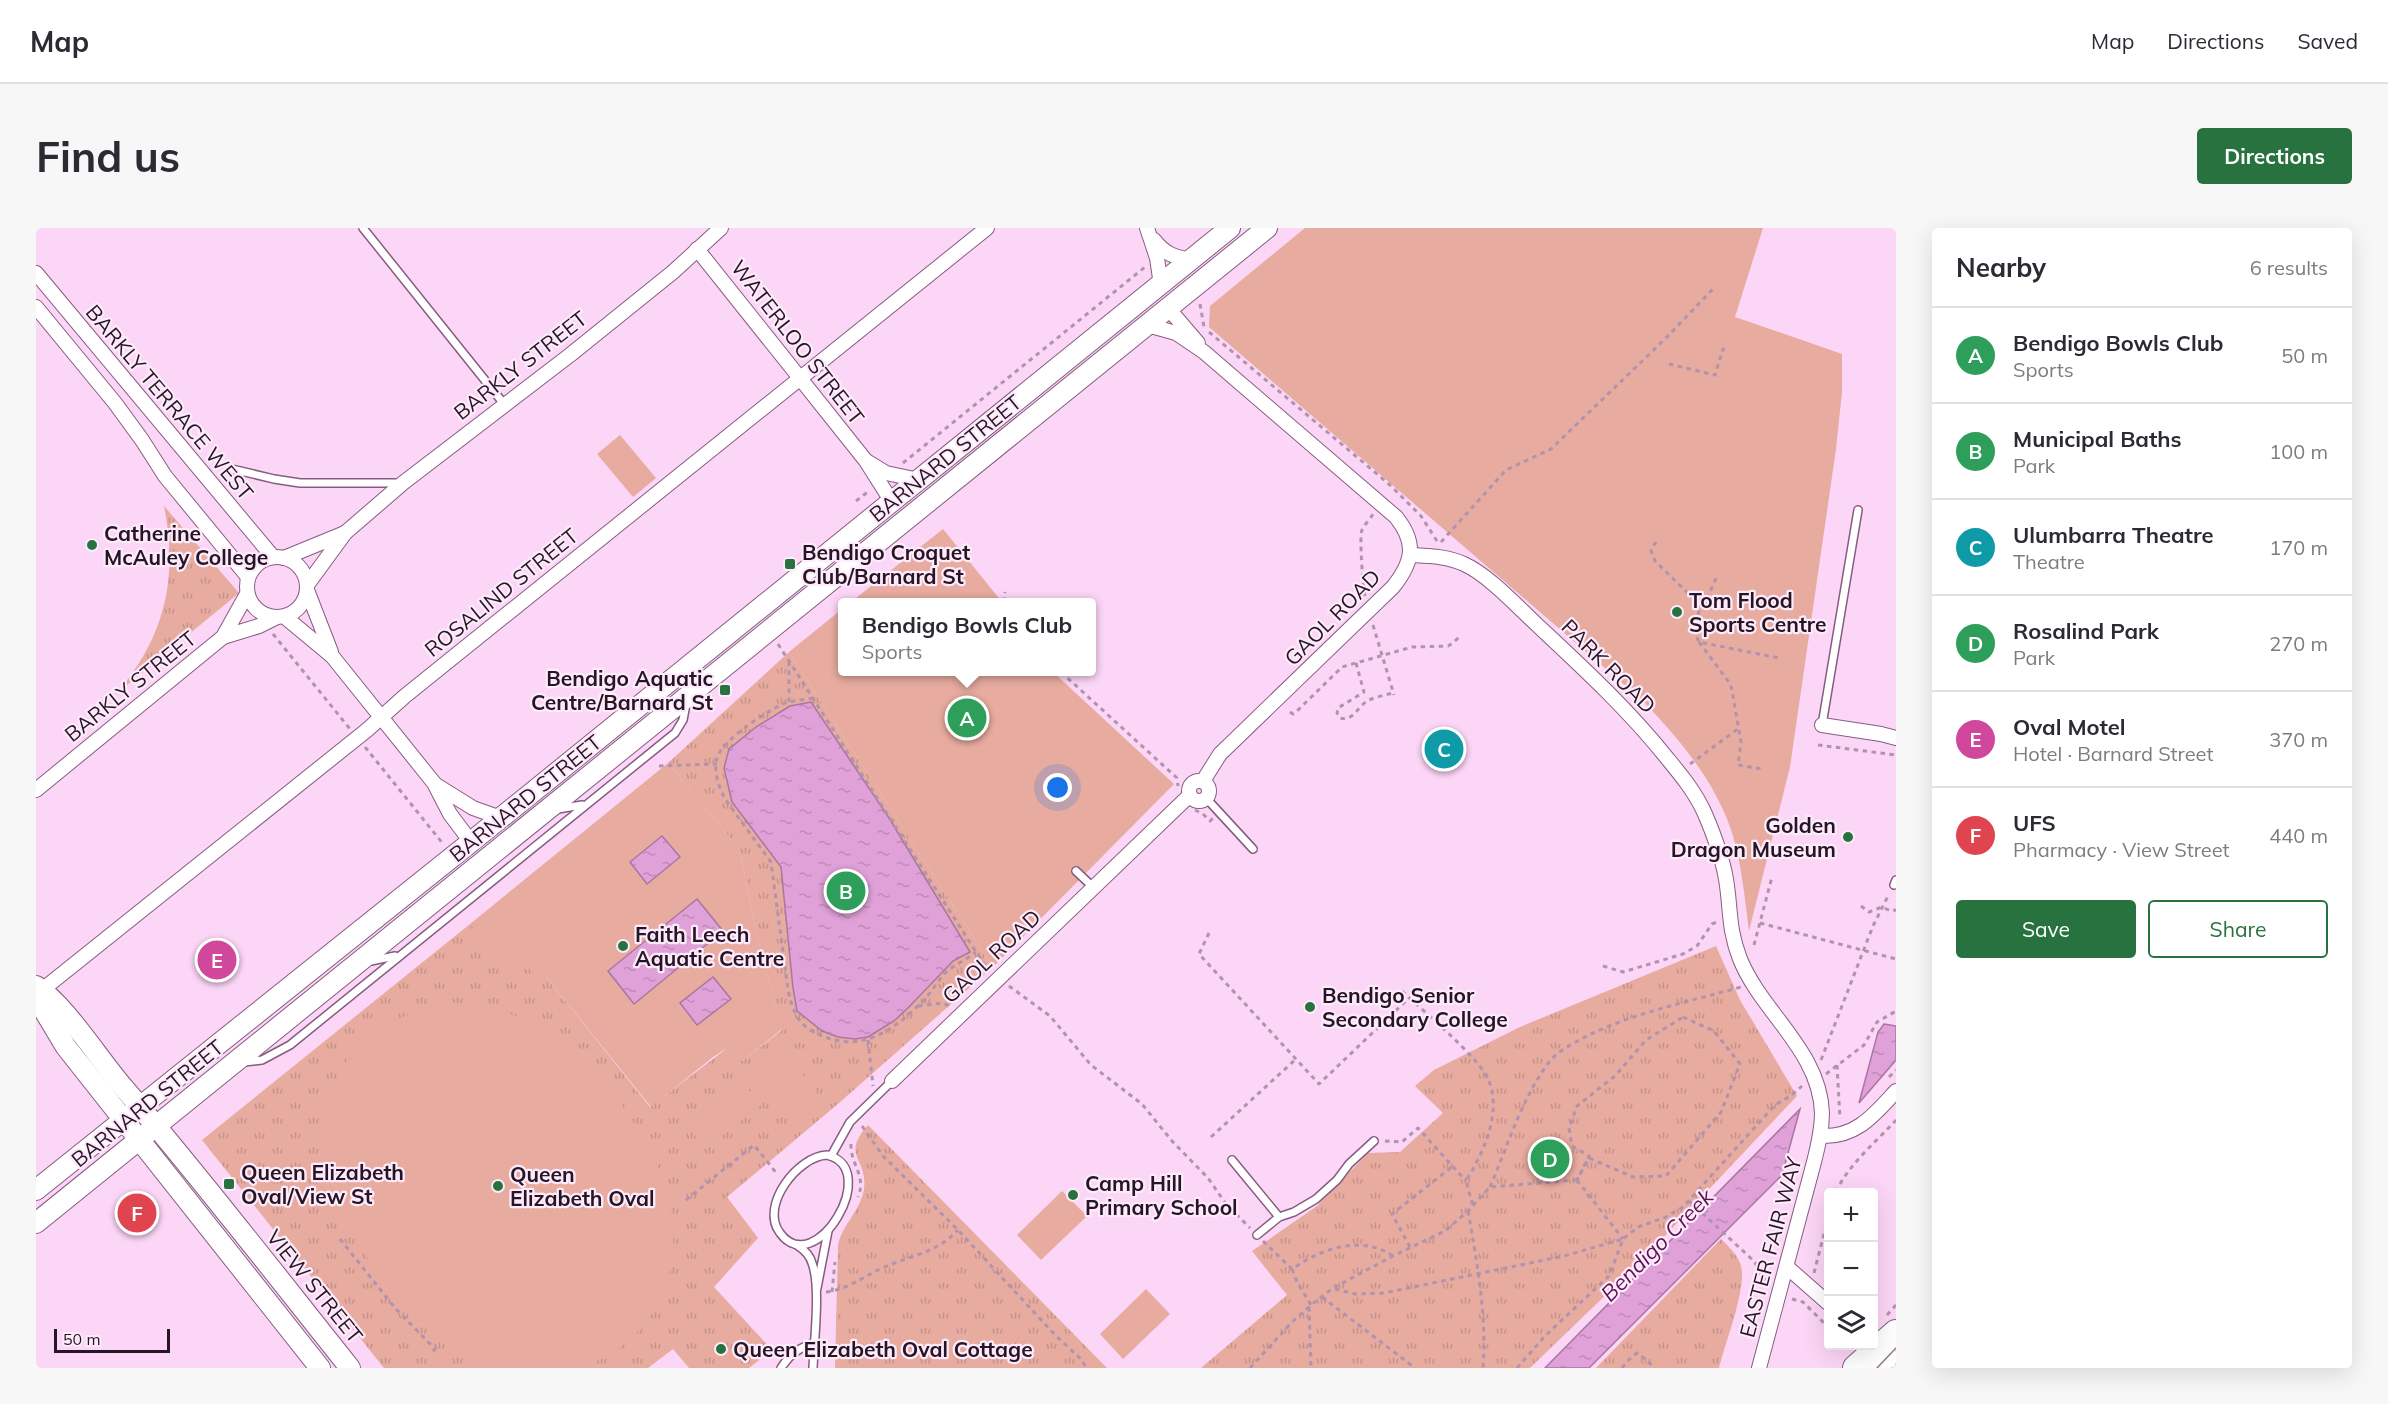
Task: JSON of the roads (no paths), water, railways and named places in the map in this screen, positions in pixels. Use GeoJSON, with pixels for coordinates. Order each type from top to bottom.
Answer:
{"type":"FeatureCollection","features":[{"type":"Feature","properties":{"kind":"main road","name":"BARNARD STREET"},"geometry":{"type":"LineString","coordinates":[[36,1190],[501,818],[1230,228]]}},
{"type":"Feature","properties":{"kind":"main road","name":"BARNARD STREET"},"geometry":{"type":"LineString","coordinates":[[36,1223],[1268,228]]}},
{"type":"Feature","properties":{"kind":"main road"},"geometry":{"type":"LineString","coordinates":[[1030,390],[1106,343],[1150,308],[1162,305],[1168,308]]}},
{"type":"Feature","properties":{"kind":"main road"},"geometry":{"type":"LineString","coordinates":[[892,502],[896,507],[907,506],[990,441],[1030,420]]}},
{"type":"Feature","properties":{"kind":"main road"},"geometry":{"type":"LineString","coordinates":[[606,733],[645,712],[724,651],[743,652]]}},
{"type":"Feature","properties":{"kind":"main road"},"geometry":{"type":"LineString","coordinates":[[471,842],[479,845],[488,844],[559,787],[576,777],[600,768]]}},
{"type":"Feature","properties":{"kind":"main road"},"geometry":{"type":"LineString","coordinates":[[38,991],[66,1047],[320,1368]]}},
{"type":"Feature","properties":{"kind":"main road","name":"VIEW STREET"},"geometry":{"type":"LineString","coordinates":[[38,991],[69,1020],[157,1125],[350,1368]]}},
{"type":"Feature","properties":{"kind":"street","name":"BARKLY STREET"},"geometry":{"type":"LineString","coordinates":[[307,588],[345,533],[403,483],[570,355],[673,272],[721,228]]}},
{"type":"Feature","properties":{"kind":"street","name":"ROSALIND STREET"},"geometry":{"type":"LineString","coordinates":[[38,991],[367,730],[381,716],[987,228]]}},
{"type":"Feature","properties":{"kind":"street"},"geometry":{"type":"LineString","coordinates":[[1148,231],[1162,251],[1172,256],[1191,260]]}},
{"type":"Feature","properties":{"kind":"street"},"geometry":{"type":"LineString","coordinates":[[1148,231],[1159,265],[1161,285]]}},
{"type":"Feature","properties":{"kind":"street","name":"WATERLOO STREET"},"geometry":{"type":"LineString","coordinates":[[697,249],[866,461],[892,502]]}},
{"type":"Feature","properties":{"kind":"street","name":"BARKLY TERRACE WEST"},"geometry":{"type":"LineString","coordinates":[[36,273],[278,558]]}},
{"type":"Feature","properties":{"kind":"street","name":"BARKLY TERRACE WEST"},"geometry":{"type":"LineString","coordinates":[[36,307],[115,403],[165,476],[248,578]]}},
{"type":"Feature","properties":{"kind":"street"},"geometry":{"type":"LineString","coordinates":[[1168,308],[1204,352]]}},
{"type":"Feature","properties":{"kind":"street"},"geometry":{"type":"LineString","coordinates":[[1147,325],[1176,333],[1204,352],[1382,503],[1404,527],[1409,537],[1410,555]]}},
{"type":"Feature","properties":{"kind":"street","name":"WATERLOO STREET"},"geometry":{"type":"LineString","coordinates":[[866,461],[886,473],[919,480]]}},
{"type":"Feature","properties":{"kind":"street","name":"BARKLY STREET"},"geometry":{"type":"LineString","coordinates":[[278,558],[345,533]]}},
{"type":"Feature","properties":{"kind":"street","name":"GAOL ROAD"},"geometry":{"type":"LineString","coordinates":[[1203,782],[1220,754],[1393,587],[1406,569],[1410,555]]}},
{"type":"Feature","properties":{"kind":"street","name":"PARK ROAD"},"geometry":{"type":"LineString","coordinates":[[1410,555],[1455,561],[1477,572],[1520,609],[1615,699],[1665,755],[1696,796],[1713,834],[1726,882],[1731,932],[1740,959],[1753,983],[1818,1077],[1822,1110],[1820,1136]]}},
{"type":"Feature","properties":{"kind":"street"},"geometry":{"type":"LineString","coordinates":[[332,656],[300,568],[278,558],[257,564],[248,578],[247,594],[257,610],[332,656],[434,783],[450,814],[471,842]]}},
{"type":"Feature","properties":{"kind":"street"},"geometry":{"type":"LineString","coordinates":[[276,621],[300,607],[307,588]]}},
{"type":"Feature","properties":{"kind":"street","name":"BARKLY STREET"},"geometry":{"type":"LineString","coordinates":[[36,790],[222,637],[247,594]]}},
{"type":"Feature","properties":{"kind":"street","name":"BARKLY STREET"},"geometry":{"type":"LineString","coordinates":[[222,637],[276,621]]}},
{"type":"Feature","properties":{"kind":"street"},"geometry":{"type":"LineString","coordinates":[[1822,726],[1896,738]]}},
{"type":"Feature","properties":{"kind":"street"},"geometry":{"type":"LineString","coordinates":[[1203,782],[1209,789],[1206,798],[1197,801],[1190,795],[1192,784],[1203,782]]}},
{"type":"Feature","properties":{"kind":"street"},"geometry":{"type":"LineString","coordinates":[[434,783],[459,801],[501,818]]}},
{"type":"Feature","properties":{"kind":"street","name":"GAOL ROAD"},"geometry":{"type":"LineString","coordinates":[[892,1081],[1094,888],[1182,810],[1190,795]]}},
{"type":"Feature","properties":{"kind":"street"},"geometry":{"type":"LineString","coordinates":[[1820,1136],[1840,1135],[1867,1123],[1896,1091]]}},
{"type":"Feature","properties":{"kind":"street","name":"EASTER FAIR WAY"},"geometry":{"type":"LineString","coordinates":[[1759,1368],[1820,1136]]}},
{"type":"Feature","properties":{"kind":"street"},"geometry":{"type":"LineString","coordinates":[[1787,1267],[1824,1299]]}},
{"type":"Feature","properties":{"kind":"lane"},"geometry":{"type":"LineString","coordinates":[[363,228],[504,404]]}},
{"type":"Feature","properties":{"kind":"lane"},"geometry":{"type":"LineString","coordinates":[[232,469],[300,483],[403,483]]}},
{"type":"Feature","properties":{"kind":"lane"},"geometry":{"type":"LineString","coordinates":[[1822,726],[1858,510]]}},
{"type":"Feature","properties":{"kind":"lane"},"geometry":{"type":"LineString","coordinates":[[235,1063],[262,1060],[290,1045],[675,733],[683,720],[686,698]]}},
{"type":"Feature","properties":{"kind":"lane"},"geometry":{"type":"LineString","coordinates":[[1206,798],[1253,849]]}},
{"type":"Feature","properties":{"kind":"lane"},"geometry":{"type":"LineString","coordinates":[[547,811],[585,805]]}},
{"type":"Feature","properties":{"kind":"lane"},"geometry":{"type":"LineString","coordinates":[[1076,871],[1094,888]]}},
{"type":"Feature","properties":{"kind":"lane"},"geometry":{"type":"LineString","coordinates":[[359,963],[398,956]]}},
{"type":"Feature","properties":{"kind":"lane","name":"GAOL ROAD"},"geometry":{"type":"LineString","coordinates":[[831,1156],[846,1128],[892,1081]]}},
{"type":"Feature","properties":{"kind":"lane"},"geometry":{"type":"LineString","coordinates":[[1257,1235],[1279,1217],[1294,1212],[1316,1199],[1374,1141]]}},
{"type":"Feature","properties":{"kind":"lane"},"geometry":{"type":"LineString","coordinates":[[794,1244],[806,1245],[816,1242],[829,1229],[846,1200],[850,1188],[847,1171],[837,1158],[819,1156],[805,1162],[787,1183],[773,1214],[774,1224],[784,1239],[803,1250],[812,1261],[815,1293],[813,1368]]}},
{"type":"Feature","properties":{"kind":"lane"},"geometry":{"type":"LineString","coordinates":[[1232,1160],[1279,1217]]}},
{"type":"Feature","properties":{"kind":"lane"},"geometry":{"type":"LineString","coordinates":[[815,1293],[829,1229]]}},
{"type":"Feature","properties":{"kind":"lane"},"geometry":{"type":"LineString","coordinates":[[781,1368],[789,1357],[803,1346],[814,1343]]}},
{"type":"Feature","properties":{"kind":"water"},"geometry":{"type":"Polygon","coordinates":[[[811,702],[889,818],[970,952],[953,961],[894,1021],[868,1037],[855,1039],[838,1037],[822,1031],[797,1011],[781,867],[732,802],[724,768],[729,749],[756,727],[790,706],[811,702]]]}},
{"type":"Feature","properties":{"kind":"water"},"geometry":{"type":"Polygon","coordinates":[[[662,836],[680,857],[647,884],[630,862],[662,836]]]}},
{"type":"Feature","properties":{"kind":"water"},"geometry":{"type":"Polygon","coordinates":[[[697,899],[723,931],[634,1004],[608,971],[697,899]]]}},
{"type":"Feature","properties":{"kind":"water"},"geometry":{"type":"Polygon","coordinates":[[[713,977],[731,999],[697,1025],[680,1003],[713,977]]]}},
{"type":"Feature","properties":{"kind":"water"},"geometry":{"type":"Polygon","coordinates":[[[1884,1024],[1896,1026],[1896,1060],[1859,1103],[1878,1032],[1884,1024]]]}},
{"type":"Feature","properties":{"kind":"water"},"geometry":{"type":"Polygon","coordinates":[[[1800,1109],[1782,1175],[1589,1368],[1545,1368],[1800,1109]]]}},
{"type":"Feature","properties":{"kind":"tram line"},"geometry":{"type":"LineString","coordinates":[[1877,1368],[1896,1348]]}},
{"type":"Feature","properties":{"kind":"place","name":"Catherine McAuley College"},"geometry":{"type":"Point","coordinates":[92,545]}},
{"type":"Feature","properties":{"kind":"place","name":"Bendigo Croquet Club/Barnard St"},"geometry":{"type":"Point","coordinates":[790,564]}},
{"type":"Feature","properties":{"kind":"place","name":"Tom Flood Sports Centre"},"geometry":{"type":"Point","coordinates":[1677,612]}},
{"type":"Feature","properties":{"kind":"place","name":"Bendigo Aquatic Centre/Barnard St"},"geometry":{"type":"Point","coordinates":[725,690]}},
{"type":"Feature","properties":{"kind":"place","name":"Bendigo Bowls Club"},"geometry":{"type":"Point","coordinates":[967,718]}},
{"type":"Feature","properties":{"kind":"place","name":"Ulumbarra Theatre"},"geometry":{"type":"Point","coordinates":[1444,749]}},
{"type":"Feature","properties":{"kind":"place","name":"Golden Dragon Museum"},"geometry":{"type":"Point","coordinates":[1848,837]}},
{"type":"Feature","properties":{"kind":"place","name":"Municipal Baths"},"geometry":{"type":"Point","coordinates":[846,891]}},
{"type":"Feature","properties":{"kind":"place","name":"Faith Leech Aquatic Centre"},"geometry":{"type":"Point","coordinates":[623,946]}},
{"type":"Feature","properties":{"kind":"place","name":"Oval Motel"},"geometry":{"type":"Point","coordinates":[217,960]}},
{"type":"Feature","properties":{"kind":"place","name":"Bendigo Senior Secondary College"},"geometry":{"type":"Point","coordinates":[1310,1007]}},
{"type":"Feature","properties":{"kind":"place","name":"Rosalind Park"},"geometry":{"type":"Point","coordinates":[1550,1159]}},
{"type":"Feature","properties":{"kind":"place","name":"Queen Elizabeth Oval/View St"},"geometry":{"type":"Point","coordinates":[229,1184]}},
{"type":"Feature","properties":{"kind":"place","name":"Queen Elizabeth Oval"},"geometry":{"type":"Point","coordinates":[498,1186]}},
{"type":"Feature","properties":{"kind":"place","name":"Camp Hill Primary School"},"geometry":{"type":"Point","coordinates":[1073,1195]}},
{"type":"Feature","properties":{"kind":"place","name":"UFS"},"geometry":{"type":"Point","coordinates":[137,1213]}},
{"type":"Feature","properties":{"kind":"place","name":"Queen Elizabeth Oval Cottage"},"geometry":{"type":"Point","coordinates":[721,1349]}},
{"type":"Feature","properties":{"kind":"water label","name":"Bendigo Creek"},"geometry":{"type":"Point","coordinates":[1657,1245]}}]}
